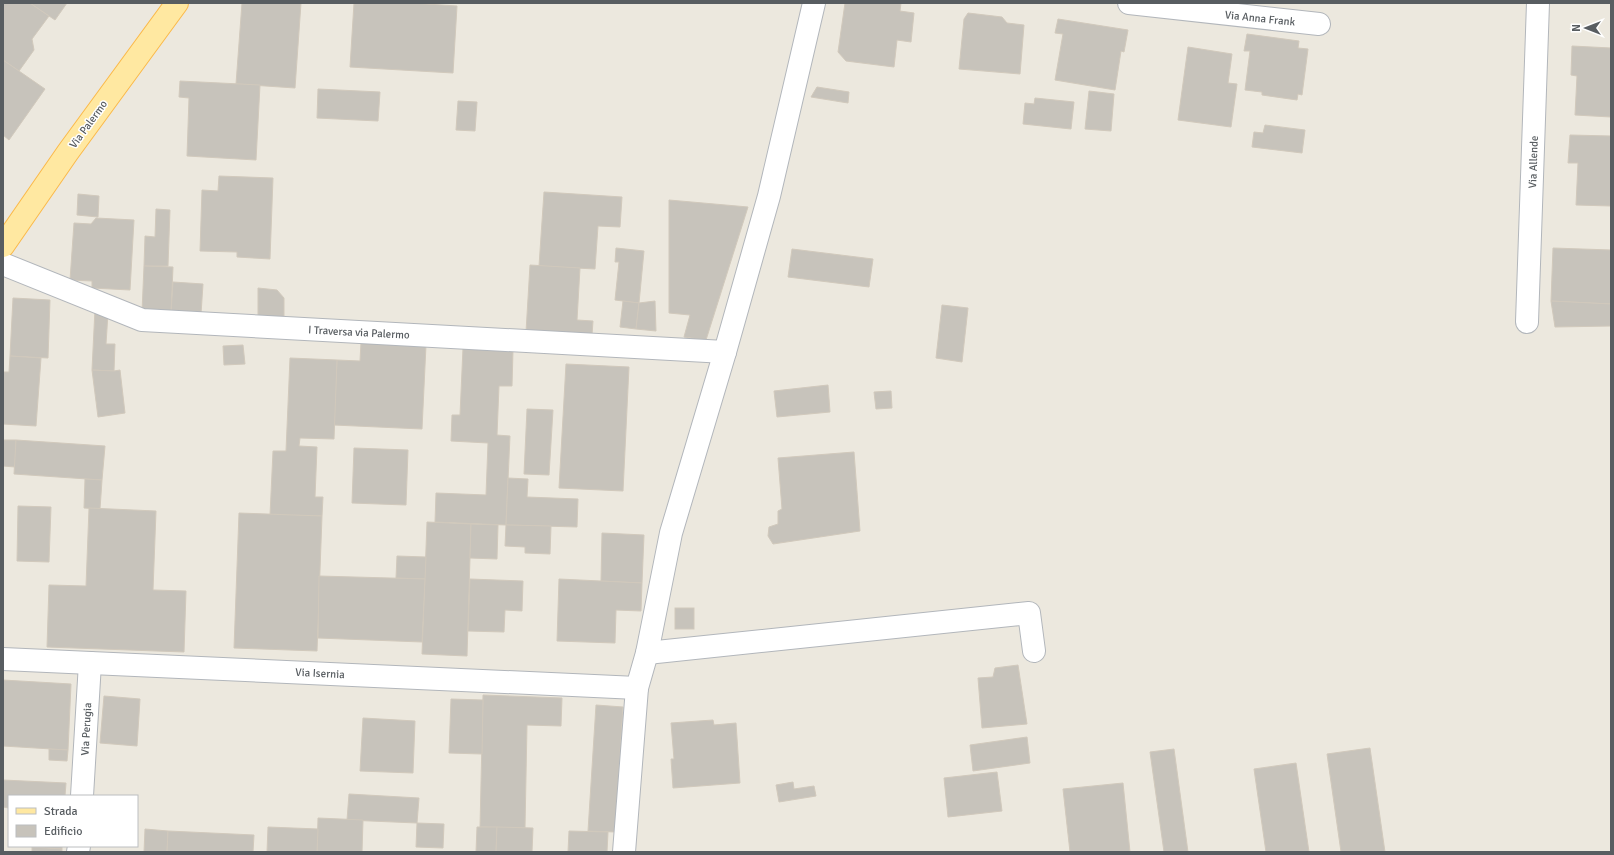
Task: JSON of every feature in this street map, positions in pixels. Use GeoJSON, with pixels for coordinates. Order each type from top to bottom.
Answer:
{"type":"FeatureCollection","features":[{"type":"Feature","properties":{"kind":"main road","name":"Via Palermo"},"geometry":{"type":"LineString","coordinates":[[3,246],[68,152],[177,3]]}},
{"type":"Feature","properties":{"kind":"street"},"geometry":{"type":"LineString","coordinates":[[624,852],[637,688],[647,653],[671,533],[725,352],[769,196],[814,3]]}},
{"type":"Feature","properties":{"kind":"street","name":"Via Anna Frank"},"geometry":{"type":"LineString","coordinates":[[1129,3],[1319,24]]}},
{"type":"Feature","properties":{"kind":"street","name":"Via Allende"},"geometry":{"type":"LineString","coordinates":[[1527,322],[1538,3]]}},
{"type":"Feature","properties":{"kind":"street","name":"I Traversa via Palermo"},"geometry":{"type":"LineString","coordinates":[[3,264],[142,320],[725,352]]}},
{"type":"Feature","properties":{"kind":"street"},"geometry":{"type":"LineString","coordinates":[[647,653],[1029,613],[1034,651]]}},
{"type":"Feature","properties":{"kind":"street","name":"Via Isernia"},"geometry":{"type":"LineString","coordinates":[[3,659],[637,688]]}},
{"type":"Feature","properties":{"kind":"street","name":"Via Perugia"},"geometry":{"type":"LineString","coordinates":[[82,795],[90,663]]}},
{"type":"Feature","properties":{"kind":"building"},"geometry":{"type":"Polygon","coordinates":[[[3,3],[30,3],[49,16],[32,39],[34,50],[19,71],[3,60],[3,3]]]}},
{"type":"Feature","properties":{"kind":"building"},"geometry":{"type":"Polygon","coordinates":[[[30,3],[67,3],[55,20],[30,3]]]}},
{"type":"Feature","properties":{"kind":"building"},"geometry":{"type":"Polygon","coordinates":[[[242,3],[301,3],[295,88],[236,84],[242,3]]]}},
{"type":"Feature","properties":{"kind":"building"},"geometry":{"type":"Polygon","coordinates":[[[354,3],[411,3],[457,6],[453,73],[350,67],[354,3]]]}},
{"type":"Feature","properties":{"kind":"building"},"geometry":{"type":"Polygon","coordinates":[[[845,3],[901,3],[900,11],[914,13],[911,42],[897,40],[894,67],[846,61],[838,52],[845,3]]]}},
{"type":"Feature","properties":{"kind":"building"},"geometry":{"type":"Polygon","coordinates":[[[968,13],[1002,17],[1007,23],[1024,25],[1020,74],[959,69],[964,19],[968,13]]]}},
{"type":"Feature","properties":{"kind":"building"},"geometry":{"type":"Polygon","coordinates":[[[1058,19],[1128,30],[1124,52],[1121,51],[1115,90],[1055,80],[1063,34],[1055,33],[1058,19]]]}},
{"type":"Feature","properties":{"kind":"building"},"geometry":{"type":"Polygon","coordinates":[[[1247,34],[1299,41],[1298,48],[1308,49],[1302,95],[1298,94],[1297,100],[1262,95],[1262,92],[1245,90],[1250,51],[1244,51],[1247,34]]]}},
{"type":"Feature","properties":{"kind":"building"},"geometry":{"type":"Polygon","coordinates":[[[1572,46],[1611,48],[1611,117],[1575,115],[1577,76],[1571,75],[1572,46]]]}},
{"type":"Feature","properties":{"kind":"building"},"geometry":{"type":"Polygon","coordinates":[[[1188,47],[1232,54],[1228,83],[1237,84],[1231,127],[1178,120],[1188,47]]]}},
{"type":"Feature","properties":{"kind":"building"},"geometry":{"type":"Polygon","coordinates":[[[3,60],[45,89],[9,140],[3,135],[3,60]]]}},
{"type":"Feature","properties":{"kind":"building"},"geometry":{"type":"Polygon","coordinates":[[[180,81],[260,85],[256,160],[187,156],[189,98],[179,97],[180,81]]]}},
{"type":"Feature","properties":{"kind":"building"},"geometry":{"type":"Polygon","coordinates":[[[817,87],[849,92],[848,103],[811,97],[817,87]]]}},
{"type":"Feature","properties":{"kind":"building"},"geometry":{"type":"Polygon","coordinates":[[[318,89],[380,92],[378,121],[317,118],[318,89]]]}},
{"type":"Feature","properties":{"kind":"building"},"geometry":{"type":"Polygon","coordinates":[[[1089,91],[1114,94],[1111,131],[1085,129],[1089,91]]]}},
{"type":"Feature","properties":{"kind":"building"},"geometry":{"type":"Polygon","coordinates":[[[1035,98],[1074,102],[1071,129],[1023,124],[1025,103],[1034,104],[1035,98]]]}},
{"type":"Feature","properties":{"kind":"building"},"geometry":{"type":"Polygon","coordinates":[[[458,101],[477,102],[475,131],[456,130],[458,101]]]}},
{"type":"Feature","properties":{"kind":"building"},"geometry":{"type":"Polygon","coordinates":[[[1265,125],[1305,130],[1302,153],[1252,147],[1254,132],[1263,133],[1265,125]]]}},
{"type":"Feature","properties":{"kind":"building"},"geometry":{"type":"Polygon","coordinates":[[[1570,135],[1611,136],[1611,206],[1576,205],[1578,163],[1568,163],[1570,135]]]}},
{"type":"Feature","properties":{"kind":"building"},"geometry":{"type":"Polygon","coordinates":[[[219,176],[273,178],[270,259],[237,257],[237,252],[200,251],[202,190],[218,191],[219,176]]]}},
{"type":"Feature","properties":{"kind":"building"},"geometry":{"type":"Polygon","coordinates":[[[544,192],[622,197],[620,227],[598,226],[595,269],[539,266],[544,192]]]}},
{"type":"Feature","properties":{"kind":"building"},"geometry":{"type":"Polygon","coordinates":[[[78,194],[99,196],[98,217],[77,215],[78,194]]]}},
{"type":"Feature","properties":{"kind":"building"},"geometry":{"type":"Polygon","coordinates":[[[669,200],[748,207],[706,340],[684,337],[690,315],[669,313],[669,200]]]}},
{"type":"Feature","properties":{"kind":"building"},"geometry":{"type":"Polygon","coordinates":[[[156,209],[170,210],[168,266],[144,266],[145,236],[155,237],[156,209]]]}},
{"type":"Feature","properties":{"kind":"building"},"geometry":{"type":"Polygon","coordinates":[[[96,218],[134,220],[130,290],[92,288],[92,281],[70,280],[74,223],[91,224],[96,218]]]}},
{"type":"Feature","properties":{"kind":"building"},"geometry":{"type":"Polygon","coordinates":[[[616,248],[644,251],[639,303],[615,300],[619,262],[615,262],[616,248]]]}},
{"type":"Feature","properties":{"kind":"building"},"geometry":{"type":"Polygon","coordinates":[[[1553,248],[1611,250],[1611,304],[1551,301],[1553,248]]]}},
{"type":"Feature","properties":{"kind":"building"},"geometry":{"type":"Polygon","coordinates":[[[792,249],[873,259],[869,287],[788,277],[792,249]]]}},
{"type":"Feature","properties":{"kind":"building"},"geometry":{"type":"Polygon","coordinates":[[[530,265],[580,268],[577,320],[593,321],[592,335],[526,332],[530,265]]]}},
{"type":"Feature","properties":{"kind":"building"},"geometry":{"type":"Polygon","coordinates":[[[144,266],[173,267],[171,313],[142,312],[144,266]]]}},
{"type":"Feature","properties":{"kind":"building"},"geometry":{"type":"Polygon","coordinates":[[[173,282],[203,284],[201,314],[171,313],[173,282]]]}},
{"type":"Feature","properties":{"kind":"building"},"geometry":{"type":"Polygon","coordinates":[[[258,288],[277,290],[284,298],[284,320],[258,318],[258,288]]]}},
{"type":"Feature","properties":{"kind":"building"},"geometry":{"type":"Polygon","coordinates":[[[13,298],[50,300],[48,358],[10,356],[13,298]]]}},
{"type":"Feature","properties":{"kind":"building"},"geometry":{"type":"Polygon","coordinates":[[[623,301],[639,303],[636,329],[620,327],[623,301]]]}},
{"type":"Feature","properties":{"kind":"building"},"geometry":{"type":"Polygon","coordinates":[[[655,301],[656,331],[636,329],[639,303],[655,301]]]}},
{"type":"Feature","properties":{"kind":"building"},"geometry":{"type":"Polygon","coordinates":[[[1551,301],[1611,304],[1611,326],[1555,327],[1551,301]]]}},
{"type":"Feature","properties":{"kind":"building"},"geometry":{"type":"Polygon","coordinates":[[[942,305],[968,308],[962,362],[936,358],[942,305]]]}},
{"type":"Feature","properties":{"kind":"building"},"geometry":{"type":"Polygon","coordinates":[[[95,309],[108,313],[106,344],[115,344],[114,371],[92,370],[95,309]]]}},
{"type":"Feature","properties":{"kind":"building"},"geometry":{"type":"Polygon","coordinates":[[[361,342],[426,345],[422,429],[334,425],[337,360],[360,361],[361,342]]]}},
{"type":"Feature","properties":{"kind":"building"},"geometry":{"type":"Polygon","coordinates":[[[243,345],[245,364],[224,365],[223,346],[243,345]]]}},
{"type":"Feature","properties":{"kind":"building"},"geometry":{"type":"Polygon","coordinates":[[[463,348],[513,350],[512,386],[499,386],[497,435],[510,436],[506,525],[435,522],[436,493],[486,495],[488,443],[451,441],[452,415],[460,415],[463,348]]]}},
{"type":"Feature","properties":{"kind":"building"},"geometry":{"type":"Polygon","coordinates":[[[10,356],[41,358],[36,426],[3,424],[3,372],[9,372],[10,356]]]}},
{"type":"Feature","properties":{"kind":"building"},"geometry":{"type":"Polygon","coordinates":[[[290,358],[337,360],[334,439],[300,438],[299,446],[317,447],[315,497],[323,497],[322,516],[270,515],[273,451],[286,451],[290,358]]]}},
{"type":"Feature","properties":{"kind":"building"},"geometry":{"type":"Polygon","coordinates":[[[566,364],[629,367],[623,491],[559,488],[566,364]]]}},
{"type":"Feature","properties":{"kind":"building"},"geometry":{"type":"Polygon","coordinates":[[[92,370],[120,370],[125,413],[98,417],[92,370]]]}},
{"type":"Feature","properties":{"kind":"building"},"geometry":{"type":"Polygon","coordinates":[[[828,385],[830,412],[777,417],[774,391],[828,385]]]}},
{"type":"Feature","properties":{"kind":"building"},"geometry":{"type":"Polygon","coordinates":[[[891,391],[892,408],[876,409],[874,392],[891,391]]]}},
{"type":"Feature","properties":{"kind":"building"},"geometry":{"type":"Polygon","coordinates":[[[527,409],[553,410],[549,475],[524,474],[527,409]]]}},
{"type":"Feature","properties":{"kind":"building"},"geometry":{"type":"Polygon","coordinates":[[[3,440],[16,440],[15,467],[3,466],[3,440]]]}},
{"type":"Feature","properties":{"kind":"building"},"geometry":{"type":"Polygon","coordinates":[[[16,440],[105,446],[102,480],[14,474],[16,440]]]}},
{"type":"Feature","properties":{"kind":"building"},"geometry":{"type":"Polygon","coordinates":[[[354,448],[408,450],[406,505],[352,503],[354,448]]]}},
{"type":"Feature","properties":{"kind":"building"},"geometry":{"type":"Polygon","coordinates":[[[854,452],[860,531],[773,544],[768,536],[769,527],[778,524],[778,511],[782,509],[778,458],[854,452]]]}},
{"type":"Feature","properties":{"kind":"building"},"geometry":{"type":"Polygon","coordinates":[[[508,478],[528,479],[527,497],[578,499],[577,527],[506,525],[508,478]]]}},
{"type":"Feature","properties":{"kind":"building"},"geometry":{"type":"Polygon","coordinates":[[[85,479],[102,480],[100,509],[84,508],[85,479]]]}},
{"type":"Feature","properties":{"kind":"building"},"geometry":{"type":"Polygon","coordinates":[[[18,506],[51,507],[49,562],[17,561],[18,506]]]}},
{"type":"Feature","properties":{"kind":"building"},"geometry":{"type":"Polygon","coordinates":[[[89,508],[156,511],[153,590],[186,591],[184,652],[47,647],[49,585],[86,586],[89,508]]]}},
{"type":"Feature","properties":{"kind":"building"},"geometry":{"type":"Polygon","coordinates":[[[239,513],[322,516],[317,651],[234,648],[239,513]]]}},
{"type":"Feature","properties":{"kind":"building"},"geometry":{"type":"Polygon","coordinates":[[[427,522],[471,524],[467,656],[422,654],[427,522]]]}},
{"type":"Feature","properties":{"kind":"building"},"geometry":{"type":"Polygon","coordinates":[[[471,524],[498,525],[497,559],[470,558],[471,524]]]}},
{"type":"Feature","properties":{"kind":"building"},"geometry":{"type":"Polygon","coordinates":[[[506,525],[551,526],[550,554],[525,553],[525,547],[505,546],[506,525]]]}},
{"type":"Feature","properties":{"kind":"building"},"geometry":{"type":"Polygon","coordinates":[[[602,533],[644,535],[642,583],[601,581],[602,533]]]}},
{"type":"Feature","properties":{"kind":"building"},"geometry":{"type":"Polygon","coordinates":[[[397,556],[426,557],[425,579],[396,578],[397,556]]]}},
{"type":"Feature","properties":{"kind":"building"},"geometry":{"type":"Polygon","coordinates":[[[319,576],[425,579],[422,642],[318,638],[319,576]]]}},
{"type":"Feature","properties":{"kind":"building"},"geometry":{"type":"Polygon","coordinates":[[[470,579],[523,581],[522,611],[505,610],[504,632],[468,631],[470,579]]]}},
{"type":"Feature","properties":{"kind":"building"},"geometry":{"type":"Polygon","coordinates":[[[559,579],[642,583],[641,611],[616,610],[615,643],[557,641],[559,579]]]}},
{"type":"Feature","properties":{"kind":"building"},"geometry":{"type":"Polygon","coordinates":[[[675,608],[694,608],[694,629],[675,629],[675,608]]]}},
{"type":"Feature","properties":{"kind":"building"},"geometry":{"type":"Polygon","coordinates":[[[1018,665],[1027,724],[982,728],[978,678],[993,677],[995,668],[1018,665]]]}},
{"type":"Feature","properties":{"kind":"building"},"geometry":{"type":"Polygon","coordinates":[[[3,680],[71,684],[68,750],[3,746],[3,680]]]}},
{"type":"Feature","properties":{"kind":"building"},"geometry":{"type":"Polygon","coordinates":[[[483,695],[562,698],[561,726],[527,725],[525,828],[480,827],[483,695]]]}},
{"type":"Feature","properties":{"kind":"building"},"geometry":{"type":"Polygon","coordinates":[[[104,696],[140,699],[137,746],[100,743],[104,696]]]}},
{"type":"Feature","properties":{"kind":"building"},"geometry":{"type":"Polygon","coordinates":[[[451,699],[483,700],[482,754],[449,753],[451,699]]]}},
{"type":"Feature","properties":{"kind":"building"},"geometry":{"type":"Polygon","coordinates":[[[596,705],[623,707],[615,832],[588,831],[596,705]]]}},
{"type":"Feature","properties":{"kind":"building"},"geometry":{"type":"Polygon","coordinates":[[[363,718],[415,721],[413,773],[360,771],[363,718]]]}},
{"type":"Feature","properties":{"kind":"building"},"geometry":{"type":"Polygon","coordinates":[[[713,720],[714,725],[736,723],[740,783],[673,788],[671,759],[674,759],[671,723],[713,720]]]}},
{"type":"Feature","properties":{"kind":"building"},"geometry":{"type":"Polygon","coordinates":[[[1027,737],[1030,763],[973,771],[970,745],[1027,737]]]}},
{"type":"Feature","properties":{"kind":"building"},"geometry":{"type":"Polygon","coordinates":[[[1370,748],[1385,852],[1341,852],[1327,754],[1370,748]]]}},
{"type":"Feature","properties":{"kind":"building"},"geometry":{"type":"Polygon","coordinates":[[[49,749],[68,750],[67,761],[49,760],[49,749]]]}},
{"type":"Feature","properties":{"kind":"building"},"geometry":{"type":"Polygon","coordinates":[[[1174,749],[1188,852],[1164,852],[1150,752],[1174,749]]]}},
{"type":"Feature","properties":{"kind":"building"},"geometry":{"type":"Polygon","coordinates":[[[1296,763],[1309,852],[1266,852],[1254,769],[1296,763]]]}},
{"type":"Feature","properties":{"kind":"building"},"geometry":{"type":"Polygon","coordinates":[[[997,772],[1002,811],[948,817],[944,778],[997,772]]]}},
{"type":"Feature","properties":{"kind":"building"},"geometry":{"type":"Polygon","coordinates":[[[3,780],[66,783],[65,795],[8,795],[8,808],[3,807],[3,780]]]}},
{"type":"Feature","properties":{"kind":"building"},"geometry":{"type":"Polygon","coordinates":[[[793,782],[794,789],[814,786],[816,796],[779,802],[776,785],[793,782]]]}},
{"type":"Feature","properties":{"kind":"building"},"geometry":{"type":"Polygon","coordinates":[[[1123,783],[1130,852],[1070,852],[1063,789],[1123,783]]]}},
{"type":"Feature","properties":{"kind":"building"},"geometry":{"type":"Polygon","coordinates":[[[349,794],[419,798],[417,823],[347,820],[349,794]]]}},
{"type":"Feature","properties":{"kind":"building"},"geometry":{"type":"Polygon","coordinates":[[[318,818],[363,820],[362,852],[317,852],[318,818]]]}},
{"type":"Feature","properties":{"kind":"building"},"geometry":{"type":"Polygon","coordinates":[[[417,823],[444,824],[443,848],[416,847],[417,823]]]}},
{"type":"Feature","properties":{"kind":"building"},"geometry":{"type":"Polygon","coordinates":[[[268,827],[318,829],[317,852],[267,852],[268,827]]]}},
{"type":"Feature","properties":{"kind":"building"},"geometry":{"type":"Polygon","coordinates":[[[477,827],[497,827],[496,852],[476,852],[477,827]]]}},
{"type":"Feature","properties":{"kind":"building"},"geometry":{"type":"Polygon","coordinates":[[[497,827],[533,828],[532,852],[496,852],[497,827]]]}},
{"type":"Feature","properties":{"kind":"building"},"geometry":{"type":"Polygon","coordinates":[[[145,829],[168,831],[167,852],[144,852],[145,829]]]}},
{"type":"Feature","properties":{"kind":"building"},"geometry":{"type":"Polygon","coordinates":[[[168,831],[254,835],[253,852],[167,852],[168,831]]]}},
{"type":"Feature","properties":{"kind":"building"},"geometry":{"type":"Polygon","coordinates":[[[569,831],[608,832],[607,852],[568,852],[569,831]]]}},
{"type":"Feature","properties":{"kind":"building"},"geometry":{"type":"Polygon","coordinates":[[[32,847],[62,847],[62,849],[32,847]]]}},
{"type":"Feature","properties":{"kind":"building"},"geometry":{"type":"Polygon","coordinates":[[[32,847],[62,849],[62,852],[32,852],[32,847]]]}}]}
